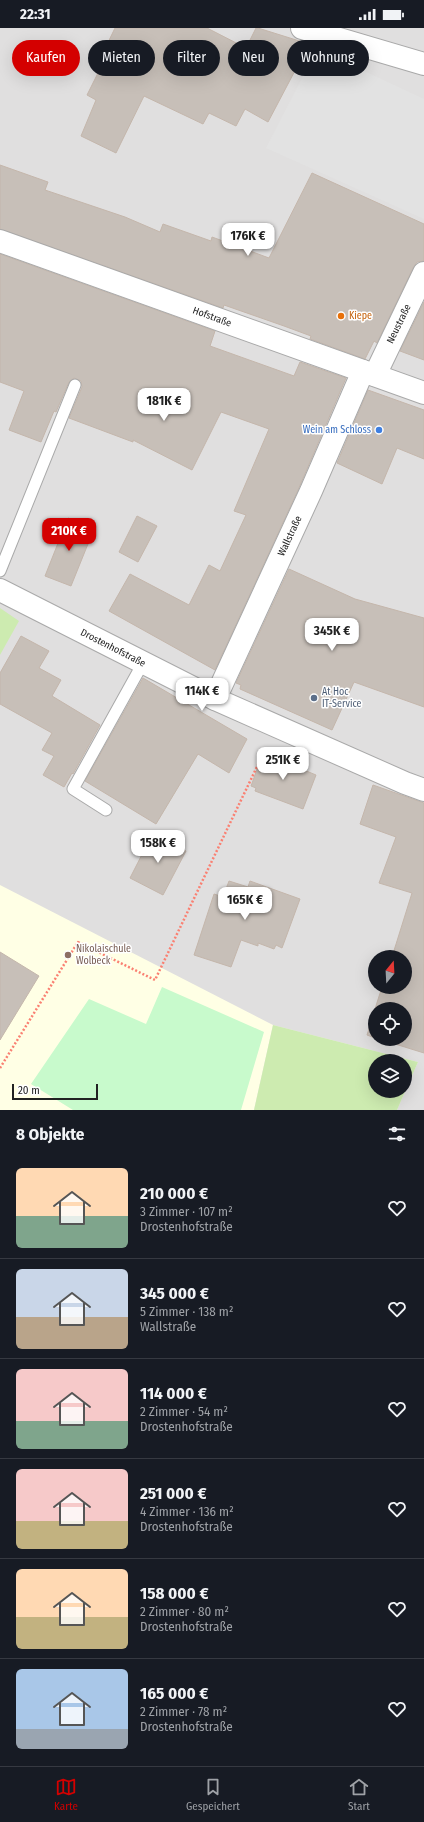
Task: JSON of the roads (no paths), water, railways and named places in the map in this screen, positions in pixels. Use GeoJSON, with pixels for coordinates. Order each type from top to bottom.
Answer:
{"type":"FeatureCollection","features":[{"type":"Feature","properties":{"kind":"street"},"geometry":{"type":"LineString","coordinates":[[311,29],[424,64]]}},
{"type":"Feature","properties":{"kind":"street","name":"Hofstraße"},"geometry":{"type":"LineString","coordinates":[[0,241],[424,393]]}},
{"type":"Feature","properties":{"kind":"street","name":"Neustraße"},"geometry":{"type":"LineString","coordinates":[[369,373],[424,273]]}},
{"type":"Feature","properties":{"kind":"street","name":"Wallstraße"},"geometry":{"type":"LineString","coordinates":[[215,699],[311,491],[369,373]]}},
{"type":"Feature","properties":{"kind":"street","name":"Drostenhofstraße"},"geometry":{"type":"LineString","coordinates":[[0,590],[215,699],[424,790]]}},
{"type":"Feature","properties":{"kind":"lane"},"geometry":{"type":"LineString","coordinates":[[0,570],[75,385]]}},
{"type":"Feature","properties":{"kind":"lane"},"geometry":{"type":"LineString","coordinates":[[106,810],[73,789],[143,663]]}},
{"type":"Feature","properties":{"kind":"place","name":"Kiepe"},"geometry":{"type":"Point","coordinates":[341,316]}},
{"type":"Feature","properties":{"kind":"place","name":"Wein am Schloss"},"geometry":{"type":"Point","coordinates":[379,430]}},
{"type":"Feature","properties":{"kind":"place","name":"At Hoc IT-Service"},"geometry":{"type":"Point","coordinates":[314,698]}},
{"type":"Feature","properties":{"kind":"place","name":"Nikolaischule Wolbeck"},"geometry":{"type":"Point","coordinates":[68,955]}}]}
